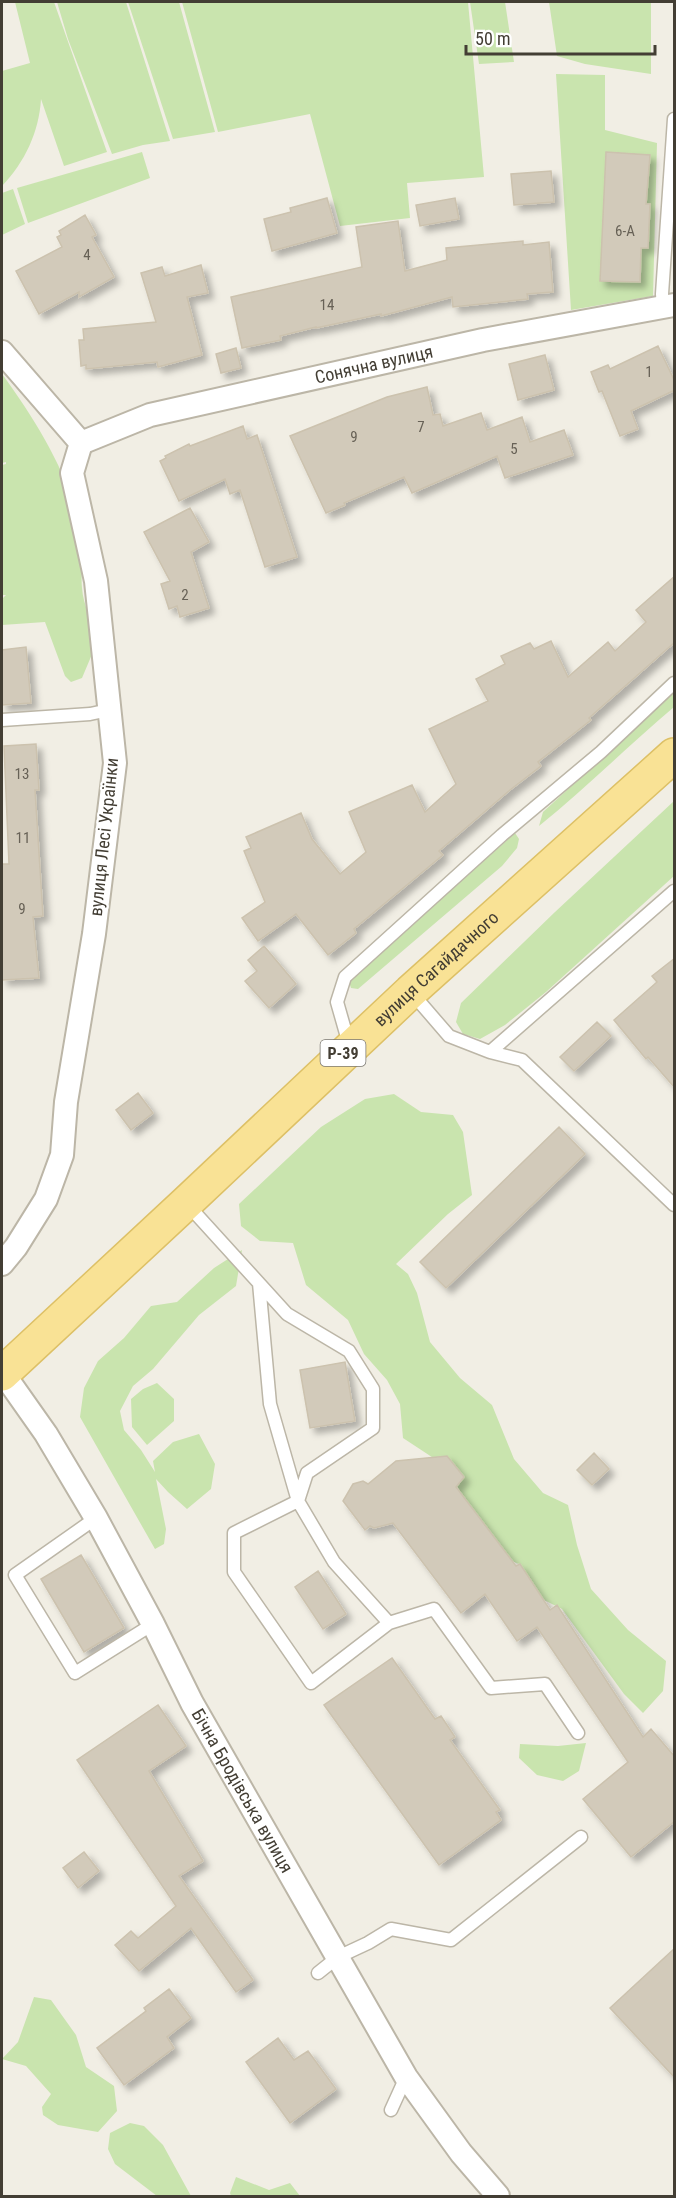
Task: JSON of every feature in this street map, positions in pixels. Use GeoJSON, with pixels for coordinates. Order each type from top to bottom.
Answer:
{"type":"FeatureCollection","features":[{"type":"Feature","properties":{"kind":"main road","name":"вулиця Сагайдачного"},"geometry":{"type":"LineString","coordinates":[[8,1369],[350,1047],[675,755]]}},
{"type":"Feature","properties":{"kind":"street","name":"Сонячна вулиця"},"geometry":{"type":"LineString","coordinates":[[81,443],[150,415],[483,340],[669,306]]}},
{"type":"Feature","properties":{"kind":"street"},"geometry":{"type":"LineString","coordinates":[[2,352],[81,443]]}},
{"type":"Feature","properties":{"kind":"street","name":"вулиця Лесі Українки"},"geometry":{"type":"LineString","coordinates":[[2,1264],[16,1247],[46,1199],[63,1155],[66,1102],[94,934],[115,763],[96,581],[72,472],[81,443]]}},
{"type":"Feature","properties":{"kind":"street","name":"Бічна Бродівська вулиця"},"geometry":{"type":"LineString","coordinates":[[8,1369],[96,1518],[192,1703],[406,2077],[461,2153],[498,2196]]}},
{"type":"Feature","properties":{"kind":"lane"},"geometry":{"type":"LineString","coordinates":[[669,306],[662,294],[675,119]]}},
{"type":"Feature","properties":{"kind":"lane"},"geometry":{"type":"LineString","coordinates":[[350,1047],[337,1002],[345,977],[502,835],[601,752],[675,683]]}},
{"type":"Feature","properties":{"kind":"lane"},"geometry":{"type":"LineString","coordinates":[[2,720],[90,714],[109,710]]}},
{"type":"Feature","properties":{"kind":"lane"},"geometry":{"type":"LineString","coordinates":[[490,1052],[675,891]]}},
{"type":"Feature","properties":{"kind":"lane"},"geometry":{"type":"LineString","coordinates":[[410,992],[449,1036],[490,1052],[522,1060],[675,1205]]}},
{"type":"Feature","properties":{"kind":"lane"},"geometry":{"type":"LineString","coordinates":[[186,1203],[287,1314],[349,1351],[373,1389],[373,1428],[307,1473],[298,1502],[234,1533],[234,1572],[311,1683],[388,1623],[434,1609],[491,1688],[545,1684],[578,1733]]}},
{"type":"Feature","properties":{"kind":"lane"},"geometry":{"type":"LineString","coordinates":[[259,1283],[270,1404],[298,1502],[334,1562],[388,1623]]}},
{"type":"Feature","properties":{"kind":"lane"},"geometry":{"type":"LineString","coordinates":[[96,1518],[15,1575],[75,1674],[153,1624]]}},
{"type":"Feature","properties":{"kind":"lane"},"geometry":{"type":"LineString","coordinates":[[318,1973],[338,1957],[391,1929],[451,1940],[581,1837]]}},
{"type":"Feature","properties":{"kind":"lane"},"geometry":{"type":"LineString","coordinates":[[391,2110],[406,2077]]}},
{"type":"Feature","properties":{"kind":"green space"},"geometry":{"type":"Polygon","coordinates":[[[15,2],[54,2],[107,152],[64,166],[41,99],[34,135],[18,167],[2,186],[2,71],[30,63],[15,2]]]}},
{"type":"Feature","properties":{"kind":"green space"},"geometry":{"type":"Polygon","coordinates":[[[57,2],[126,2],[170,141],[143,145],[112,154],[68,39],[57,2]]]}},
{"type":"Feature","properties":{"kind":"green space"},"geometry":{"type":"Polygon","coordinates":[[[128,2],[179,2],[215,132],[173,139],[128,2]]]}},
{"type":"Feature","properties":{"kind":"green space"},"geometry":{"type":"Polygon","coordinates":[[[182,2],[468,2],[484,177],[407,183],[410,218],[340,226],[310,114],[218,132],[182,2]]]}},
{"type":"Feature","properties":{"kind":"green space"},"geometry":{"type":"Polygon","coordinates":[[[470,2],[505,2],[514,62],[479,64],[470,2]]]}},
{"type":"Feature","properties":{"kind":"green space"},"geometry":{"type":"Polygon","coordinates":[[[549,2],[651,2],[651,74],[585,64],[557,56],[549,2]]]}},
{"type":"Feature","properties":{"kind":"green space"},"geometry":{"type":"Polygon","coordinates":[[[556,74],[605,75],[605,130],[657,143],[653,296],[571,310],[556,74]]]}},
{"type":"Feature","properties":{"kind":"green space"},"geometry":{"type":"Polygon","coordinates":[[[142,152],[150,178],[28,223],[17,188],[142,152]]]}},
{"type":"Feature","properties":{"kind":"green space"},"geometry":{"type":"Polygon","coordinates":[[[13,189],[25,224],[2,235],[2,193],[13,189]]]}},
{"type":"Feature","properties":{"kind":"green space"},"geometry":{"type":"Polygon","coordinates":[[[2,374],[50,449],[69,490],[82,533],[83,594],[98,640],[82,678],[71,682],[65,676],[45,622],[2,625],[2,599],[6,595],[2,595],[2,465],[6,462],[2,463],[2,374]]]}},
{"type":"Feature","properties":{"kind":"green space"},"geometry":{"type":"Polygon","coordinates":[[[674,692],[674,707],[539,826],[543,812],[674,692]]]}},
{"type":"Feature","properties":{"kind":"green space"},"geometry":{"type":"Polygon","coordinates":[[[674,801],[674,876],[546,992],[505,1025],[480,1039],[463,1034],[456,1022],[461,1003],[674,801]]]}},
{"type":"Feature","properties":{"kind":"green space"},"geometry":{"type":"Polygon","coordinates":[[[515,833],[519,839],[517,848],[502,866],[358,989],[351,988],[349,982],[359,972],[515,833]]]}},
{"type":"Feature","properties":{"kind":"green space"},"geometry":{"type":"Polygon","coordinates":[[[394,1094],[421,1112],[453,1115],[463,1132],[472,1195],[448,1214],[396,1264],[408,1274],[417,1293],[430,1342],[460,1378],[492,1405],[514,1459],[543,1493],[568,1505],[577,1545],[591,1589],[628,1630],[666,1661],[663,1691],[643,1713],[624,1694],[562,1609],[540,1598],[521,1565],[494,1553],[458,1488],[441,1463],[403,1438],[400,1404],[387,1380],[364,1354],[348,1320],[306,1285],[293,1243],[260,1241],[241,1226],[239,1204],[321,1127],[365,1099],[394,1094]]]}},
{"type":"Feature","properties":{"kind":"green space"},"geometry":{"type":"Polygon","coordinates":[[[242,1250],[236,1286],[199,1315],[153,1369],[133,1386],[120,1411],[124,1430],[141,1450],[155,1472],[153,1461],[173,1442],[199,1434],[215,1464],[211,1489],[187,1509],[156,1479],[166,1529],[164,1544],[155,1549],[80,1417],[84,1388],[98,1361],[124,1338],[151,1306],[177,1302],[214,1268],[242,1250]]]}},
{"type":"Feature","properties":{"kind":"green space"},"geometry":{"type":"Polygon","coordinates":[[[157,1383],[174,1399],[174,1421],[147,1445],[132,1427],[131,1399],[143,1389],[157,1383]]]}},
{"type":"Feature","properties":{"kind":"green space"},"geometry":{"type":"Polygon","coordinates":[[[586,1743],[579,1771],[563,1781],[537,1775],[519,1758],[520,1744],[558,1746],[586,1743]]]}},
{"type":"Feature","properties":{"kind":"green space"},"geometry":{"type":"Polygon","coordinates":[[[34,1997],[51,2000],[76,2035],[86,2067],[114,2086],[117,2111],[98,2132],[58,2125],[43,2115],[42,2107],[51,2094],[26,2066],[2,2059],[18,2042],[34,1997]]]}},
{"type":"Feature","properties":{"kind":"green space"},"geometry":{"type":"Polygon","coordinates":[[[130,2123],[144,2126],[163,2145],[191,2196],[157,2196],[115,2164],[108,2149],[110,2133],[130,2123]]]}},
{"type":"Feature","properties":{"kind":"green space"},"geometry":{"type":"Polygon","coordinates":[[[236,2177],[269,2190],[290,2183],[300,2196],[231,2196],[236,2177]]]}},
{"type":"Feature","properties":{"kind":"building"},"geometry":{"type":"Polygon","coordinates":[[[606,152],[650,155],[646,204],[650,204],[648,248],[641,248],[640,282],[600,281],[606,152]]]}},
{"type":"Feature","properties":{"kind":"building"},"geometry":{"type":"Polygon","coordinates":[[[551,171],[554,202],[514,205],[511,174],[551,171]]]}},
{"type":"Feature","properties":{"kind":"building"},"geometry":{"type":"Polygon","coordinates":[[[327,198],[337,233],[272,251],[264,219],[291,212],[290,208],[327,198]]]}},
{"type":"Feature","properties":{"kind":"building"},"geometry":{"type":"Polygon","coordinates":[[[455,198],[459,219],[420,226],[416,205],[455,198]]]}},
{"type":"Feature","properties":{"kind":"building"},"geometry":{"type":"Polygon","coordinates":[[[85,215],[96,235],[92,237],[114,277],[79,297],[79,292],[39,314],[16,271],[62,247],[57,237],[61,235],[59,231],[85,215]]]}},
{"type":"Feature","properties":{"kind":"building"},"geometry":{"type":"Polygon","coordinates":[[[398,221],[405,271],[447,260],[446,248],[523,241],[523,245],[549,242],[553,292],[527,294],[528,299],[453,307],[452,297],[381,316],[381,314],[316,327],[280,336],[281,340],[242,348],[231,297],[362,267],[356,227],[398,221]]]}},
{"type":"Feature","properties":{"kind":"building"},"geometry":{"type":"Polygon","coordinates":[[[201,265],[208,293],[187,297],[202,355],[158,367],[157,362],[86,369],[86,365],[81,366],[79,340],[84,340],[83,329],[156,322],[141,273],[162,267],[165,276],[201,265]]]}},
{"type":"Feature","properties":{"kind":"building"},"geometry":{"type":"Polygon","coordinates":[[[658,346],[675,382],[675,390],[631,411],[638,429],[620,436],[602,391],[599,392],[591,372],[608,365],[610,369],[658,346]]]}},
{"type":"Feature","properties":{"kind":"building"},"geometry":{"type":"Polygon","coordinates":[[[236,348],[241,368],[221,373],[216,354],[236,348]]]}},
{"type":"Feature","properties":{"kind":"building"},"geometry":{"type":"Polygon","coordinates":[[[545,355],[554,390],[518,400],[509,364],[545,355]]]}},
{"type":"Feature","properties":{"kind":"building"},"geometry":{"type":"Polygon","coordinates":[[[427,387],[433,415],[440,414],[443,426],[481,413],[487,430],[522,417],[530,442],[564,430],[573,455],[505,478],[497,456],[412,493],[404,477],[326,513],[290,436],[387,397],[427,387]]]}},
{"type":"Feature","properties":{"kind":"building"},"geometry":{"type":"Polygon","coordinates":[[[243,426],[247,439],[257,435],[297,557],[265,567],[240,490],[230,494],[225,479],[179,501],[160,461],[189,444],[190,446],[243,426]]]}},
{"type":"Feature","properties":{"kind":"building"},"geometry":{"type":"Polygon","coordinates":[[[190,508],[209,542],[191,552],[209,608],[180,617],[177,606],[169,609],[161,584],[170,581],[144,532],[190,508]]]}},
{"type":"Feature","properties":{"kind":"building"},"geometry":{"type":"Polygon","coordinates":[[[675,576],[675,642],[589,718],[591,720],[538,762],[541,766],[439,851],[443,855],[354,929],[356,933],[328,955],[296,914],[258,941],[242,918],[265,902],[244,851],[251,848],[246,837],[301,813],[312,839],[340,874],[366,852],[349,812],[412,785],[425,812],[456,784],[429,729],[488,701],[476,679],[505,664],[501,656],[530,643],[534,649],[551,641],[568,677],[608,642],[615,651],[646,622],[636,610],[675,576]]]}},
{"type":"Feature","properties":{"kind":"building"},"geometry":{"type":"Polygon","coordinates":[[[26,647],[31,703],[2,705],[2,650],[26,647]]]}},
{"type":"Feature","properties":{"kind":"building"},"geometry":{"type":"Polygon","coordinates":[[[36,744],[39,790],[35,790],[43,916],[33,917],[39,978],[2,980],[2,864],[9,864],[4,746],[36,744]]]}},
{"type":"Feature","properties":{"kind":"building"},"geometry":{"type":"Polygon","coordinates":[[[264,946],[296,984],[269,1008],[245,981],[257,971],[248,960],[264,946]]]}},
{"type":"Feature","properties":{"kind":"building"},"geometry":{"type":"Polygon","coordinates":[[[675,958],[675,1088],[648,1057],[646,1059],[614,1020],[657,982],[652,976],[675,958]]]}},
{"type":"Feature","properties":{"kind":"building"},"geometry":{"type":"Polygon","coordinates":[[[597,1022],[611,1036],[574,1071],[560,1057],[597,1022]]]}},
{"type":"Feature","properties":{"kind":"building"},"geometry":{"type":"Polygon","coordinates":[[[138,1093],[153,1113],[131,1130],[116,1110],[138,1093]]]}},
{"type":"Feature","properties":{"kind":"building"},"geometry":{"type":"Polygon","coordinates":[[[559,1127],[585,1154],[446,1288],[420,1262],[559,1127]]]}},
{"type":"Feature","properties":{"kind":"building"},"geometry":{"type":"Polygon","coordinates":[[[345,1362],[355,1421],[310,1428],[300,1370],[345,1362]]]}},
{"type":"Feature","properties":{"kind":"building"},"geometry":{"type":"Polygon","coordinates":[[[594,1453],[609,1469],[592,1485],[577,1470],[594,1453]]]}},
{"type":"Feature","properties":{"kind":"building"},"geometry":{"type":"Polygon","coordinates":[[[447,1456],[464,1477],[456,1487],[516,1566],[520,1564],[550,1610],[557,1605],[643,1737],[651,1729],[675,1757],[675,1821],[631,1857],[583,1799],[628,1762],[537,1627],[517,1641],[485,1594],[461,1613],[393,1523],[374,1528],[370,1526],[365,1530],[343,1501],[353,1484],[363,1481],[368,1484],[396,1461],[447,1456]]]}},
{"type":"Feature","properties":{"kind":"building"},"geometry":{"type":"Polygon","coordinates":[[[81,1555],[124,1628],[84,1652],[41,1579],[81,1555]]]}},
{"type":"Feature","properties":{"kind":"building"},"geometry":{"type":"Polygon","coordinates":[[[318,1571],[346,1614],[323,1629],[295,1587],[318,1571]]]}},
{"type":"Feature","properties":{"kind":"building"},"geometry":{"type":"Polygon","coordinates":[[[392,1658],[435,1719],[441,1716],[455,1737],[450,1740],[500,1810],[496,1812],[501,1820],[439,1865],[324,1705],[392,1658]]]}},
{"type":"Feature","properties":{"kind":"building"},"geometry":{"type":"Polygon","coordinates":[[[158,1705],[186,1746],[149,1771],[203,1861],[179,1876],[253,1980],[236,1992],[191,1928],[139,1971],[115,1945],[131,1931],[138,1938],[176,1906],[77,1760],[158,1705]]]}},
{"type":"Feature","properties":{"kind":"building"},"geometry":{"type":"Polygon","coordinates":[[[84,1852],[99,1871],[78,1888],[63,1868],[84,1852]]]}},
{"type":"Feature","properties":{"kind":"building"},"geometry":{"type":"Polygon","coordinates":[[[675,1948],[675,2078],[610,2008],[675,1948]]]}},
{"type":"Feature","properties":{"kind":"building"},"geometry":{"type":"Polygon","coordinates":[[[169,1989],[191,2018],[167,2037],[174,2048],[124,2085],[97,2048],[146,2011],[144,2008],[169,1989]]]}},
{"type":"Feature","properties":{"kind":"building"},"geometry":{"type":"Polygon","coordinates":[[[278,2038],[294,2060],[308,2051],[336,2089],[290,2123],[246,2062],[278,2038]]]}}]}
